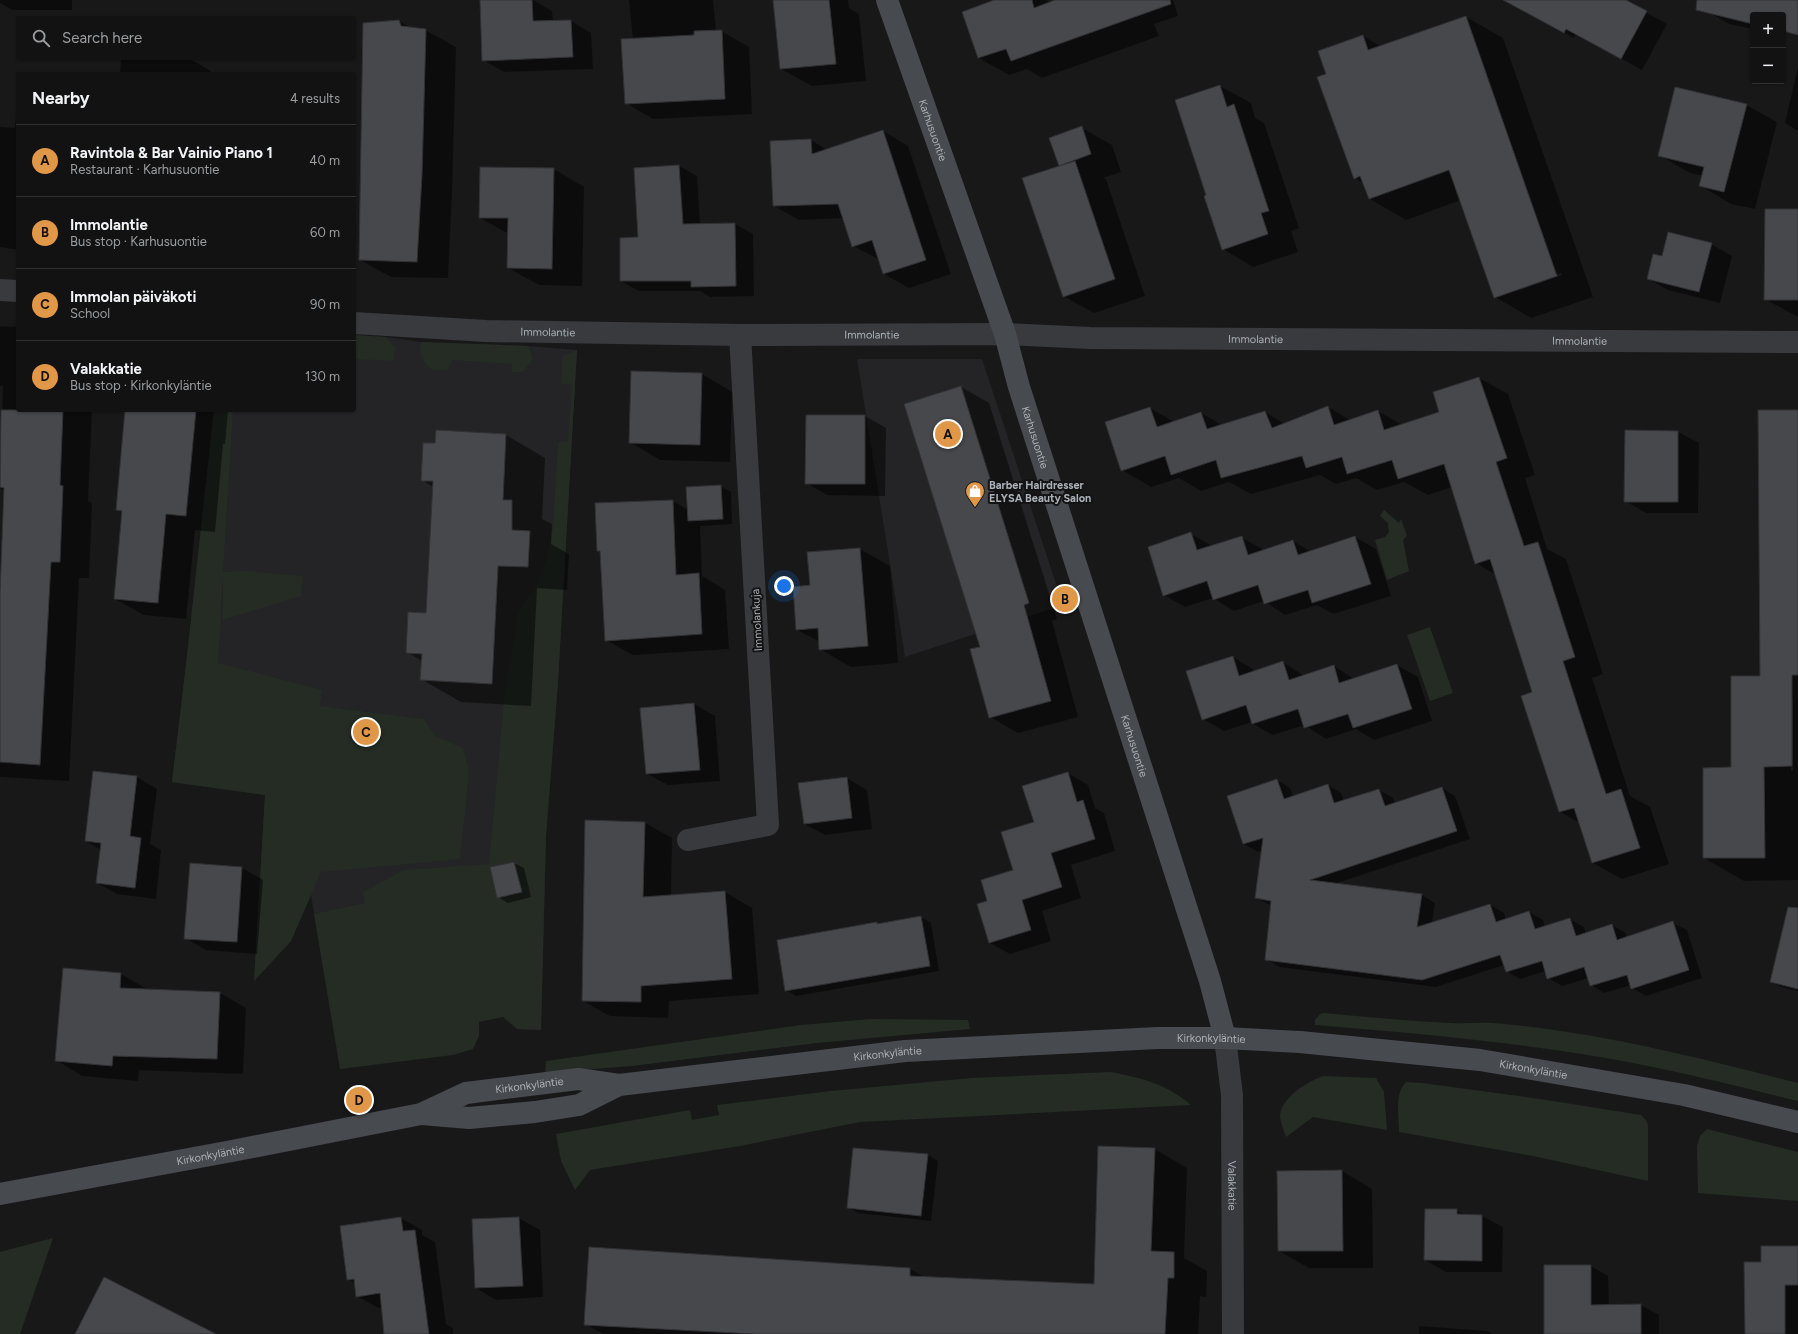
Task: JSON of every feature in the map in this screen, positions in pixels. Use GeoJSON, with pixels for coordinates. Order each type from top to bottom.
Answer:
{"type":"FeatureCollection","features":[{"type":"Feature","properties":{"kind":"street","name":"Karhusuontie"},"geometry":{"type":"LineString","coordinates":[[887,0],[1004,334],[1207,974],[1225,1038]]}},
{"type":"Feature","properties":{"kind":"street"},"geometry":{"type":"LineString","coordinates":[[0,290],[16,290]]}},
{"type":"Feature","properties":{"kind":"street","name":"Immolantie"},"geometry":{"type":"LineString","coordinates":[[356,323],[486,331],[740,335],[1004,334],[1090,338],[1798,342]]}},
{"type":"Feature","properties":{"kind":"street","name":"Immolankuja"},"geometry":{"type":"LineString","coordinates":[[688,840],[768,825],[740,335]]}},
{"type":"Feature","properties":{"kind":"street","name":"Kirkonkyläntie"},"geometry":{"type":"LineString","coordinates":[[0,1194],[232,1152],[421,1114],[468,1118],[535,1112],[579,1105],[619,1085],[905,1051],[1157,1038],[1225,1038],[1300,1042],[1480,1060],[1684,1095],[1798,1122]]}},
{"type":"Feature","properties":{"kind":"street","name":"Valakkatie"},"geometry":{"type":"LineString","coordinates":[[1225,1038],[1232,1102],[1233,1334]]}},
{"type":"Feature","properties":{"kind":"shaded area"},"geometry":{"type":"Polygon","coordinates":[[[356,335],[421,342],[528,346],[577,350],[558,682],[546,836],[541,1030],[517,1029],[503,1017],[337,1047],[311,895],[291,941],[254,981],[265,795],[172,782],[214,412],[356,412],[356,335]]]}},
{"type":"Feature","properties":{"kind":"shaded area"},"geometry":{"type":"Polygon","coordinates":[[[356,335],[385,337],[395,347],[394,361],[356,359],[356,335]]]}},
{"type":"Feature","properties":{"kind":"shaded area"},"geometry":{"type":"Polygon","coordinates":[[[421,342],[528,346],[533,359],[523,372],[512,372],[512,364],[452,360],[448,370],[436,370],[430,369],[425,363],[420,350],[421,342]]]}},
{"type":"Feature","properties":{"kind":"shaded area"},"geometry":{"type":"Polygon","coordinates":[[[577,350],[558,682],[546,836],[541,1030],[517,1029],[503,1017],[479,1022],[479,1036],[473,1049],[453,1055],[340,1069],[314,914],[365,903],[363,892],[404,870],[489,864],[505,689],[518,613],[534,591],[546,561],[553,527],[558,442],[568,441],[572,384],[561,384],[562,356],[577,350]]]}},
{"type":"Feature","properties":{"kind":"shaded area"},"geometry":{"type":"Polygon","coordinates":[[[857,359],[982,359],[1063,605],[905,657],[857,359]]]}},
{"type":"Feature","properties":{"kind":"shaded area"},"geometry":{"type":"Polygon","coordinates":[[[214,412],[233,412],[223,572],[247,571],[303,576],[301,596],[223,620],[223,574],[218,663],[322,690],[320,706],[424,719],[435,736],[463,748],[469,772],[460,859],[321,872],[291,941],[254,981],[265,795],[172,782],[214,412]]]}},
{"type":"Feature","properties":{"kind":"shaded area"},"geometry":{"type":"Polygon","coordinates":[[[1384,510],[1399,523],[1401,519],[1407,536],[1403,540],[1409,571],[1387,580],[1375,540],[1385,537],[1389,532],[1388,523],[1380,516],[1384,510]]]}},
{"type":"Feature","properties":{"kind":"shaded area"},"geometry":{"type":"Polygon","coordinates":[[[1430,627],[1453,693],[1430,701],[1407,635],[1430,627]]]}},
{"type":"Feature","properties":{"kind":"shaded area"},"geometry":{"type":"Polygon","coordinates":[[[1324,1013],[1435,1022],[1493,1023],[1569,1032],[1608,1039],[1685,1055],[1798,1083],[1798,1101],[1704,1078],[1607,1058],[1441,1036],[1315,1025],[1315,1020],[1320,1014],[1324,1013]]]}},
{"type":"Feature","properties":{"kind":"shaded area"},"geometry":{"type":"Polygon","coordinates":[[[870,1019],[968,1020],[970,1029],[817,1043],[632,1066],[545,1073],[546,1061],[801,1025],[870,1019]]]}},
{"type":"Feature","properties":{"kind":"shaded area"},"geometry":{"type":"Polygon","coordinates":[[[1111,1072],[1154,1083],[1172,1092],[1191,1105],[860,1122],[740,1146],[590,1170],[575,1190],[561,1161],[556,1134],[690,1110],[692,1120],[719,1115],[717,1105],[831,1091],[971,1078],[1111,1072]]]}},
{"type":"Feature","properties":{"kind":"shaded area"},"geometry":{"type":"Polygon","coordinates":[[[1323,1076],[1376,1078],[1384,1092],[1387,1130],[1313,1117],[1286,1137],[1281,1123],[1280,1115],[1282,1108],[1291,1096],[1303,1086],[1323,1076]]]}},
{"type":"Feature","properties":{"kind":"shaded area"},"geometry":{"type":"Polygon","coordinates":[[[1406,1082],[1540,1099],[1641,1115],[1646,1120],[1648,1125],[1648,1181],[1533,1156],[1399,1132],[1399,1099],[1402,1087],[1406,1082]]]}},
{"type":"Feature","properties":{"kind":"shaded area"},"geometry":{"type":"Polygon","coordinates":[[[1707,1129],[1798,1152],[1798,1201],[1698,1193],[1697,1146],[1700,1136],[1707,1129]]]}},
{"type":"Feature","properties":{"kind":"shaded area"},"geometry":{"type":"Polygon","coordinates":[[[53,1238],[20,1334],[0,1334],[0,1252],[53,1238]]]}},
{"type":"Feature","properties":{"kind":"building"},"geometry":{"type":"Polygon","coordinates":[[[480,0],[532,0],[533,21],[571,20],[573,57],[482,61],[480,0]]]}},
{"type":"Feature","properties":{"kind":"building"},"geometry":{"type":"Polygon","coordinates":[[[773,0],[829,0],[836,64],[780,69],[773,0]]]}},
{"type":"Feature","properties":{"kind":"building"},"geometry":{"type":"Polygon","coordinates":[[[994,0],[1032,0],[1034,8],[1055,0],[1170,0],[1171,4],[1011,61],[1006,49],[978,58],[962,12],[994,0]]]}},
{"type":"Feature","properties":{"kind":"building"},"geometry":{"type":"Polygon","coordinates":[[[1503,0],[1626,0],[1647,11],[1621,59],[1566,29],[1564,33],[1503,0]]]}},
{"type":"Feature","properties":{"kind":"building"},"geometry":{"type":"Polygon","coordinates":[[[1697,0],[1798,0],[1798,35],[1786,32],[1786,12],[1750,12],[1750,23],[1696,10],[1697,0]]]}},
{"type":"Feature","properties":{"kind":"building"},"geometry":{"type":"Polygon","coordinates":[[[1466,16],[1557,276],[1494,298],[1449,170],[1369,199],[1360,176],[1354,179],[1317,77],[1326,74],[1318,51],[1363,35],[1368,50],[1466,16]]]}},
{"type":"Feature","properties":{"kind":"building"},"geometry":{"type":"Polygon","coordinates":[[[399,20],[401,26],[426,29],[422,175],[417,262],[359,260],[363,23],[399,20]]]}},
{"type":"Feature","properties":{"kind":"building"},"geometry":{"type":"Polygon","coordinates":[[[722,30],[725,99],[625,104],[621,39],[694,35],[694,31],[722,30]]]}},
{"type":"Feature","properties":{"kind":"building"},"geometry":{"type":"Polygon","coordinates":[[[1220,85],[1227,107],[1234,104],[1269,211],[1261,213],[1268,234],[1222,250],[1175,100],[1220,85]]]}},
{"type":"Feature","properties":{"kind":"building"},"geometry":{"type":"Polygon","coordinates":[[[1675,87],[1747,104],[1724,192],[1699,186],[1704,167],[1658,156],[1675,87]]]}},
{"type":"Feature","properties":{"kind":"building"},"geometry":{"type":"Polygon","coordinates":[[[1082,126],[1091,154],[1059,166],[1049,138],[1082,126]]]}},
{"type":"Feature","properties":{"kind":"building"},"geometry":{"type":"Polygon","coordinates":[[[883,130],[926,260],[883,274],[872,240],[852,247],[838,204],[773,206],[770,141],[811,139],[812,154],[883,130]]]}},
{"type":"Feature","properties":{"kind":"building"},"geometry":{"type":"Polygon","coordinates":[[[1075,161],[1115,279],[1063,297],[1022,178],[1075,161]]]}},
{"type":"Feature","properties":{"kind":"building"},"geometry":{"type":"Polygon","coordinates":[[[679,165],[683,224],[735,223],[736,286],[691,287],[691,281],[620,281],[620,238],[638,237],[634,168],[679,165]]]}},
{"type":"Feature","properties":{"kind":"building"},"geometry":{"type":"Polygon","coordinates":[[[480,167],[554,168],[552,269],[507,268],[508,218],[479,218],[480,167]]]}},
{"type":"Feature","properties":{"kind":"building"},"geometry":{"type":"Polygon","coordinates":[[[1765,209],[1798,209],[1798,300],[1764,300],[1765,209]]]}},
{"type":"Feature","properties":{"kind":"building"},"geometry":{"type":"Polygon","coordinates":[[[1668,232],[1712,243],[1699,292],[1647,279],[1653,254],[1662,256],[1668,232]]]}},
{"type":"Feature","properties":{"kind":"building"},"geometry":{"type":"Polygon","coordinates":[[[631,371],[702,373],[700,445],[629,443],[631,371]]]}},
{"type":"Feature","properties":{"kind":"building"},"geometry":{"type":"Polygon","coordinates":[[[1479,377],[1507,458],[1496,462],[1524,546],[1538,542],[1575,657],[1563,661],[1606,794],[1621,789],[1640,848],[1592,863],[1574,808],[1559,812],[1521,696],[1532,692],[1490,559],[1475,564],[1444,464],[1398,479],[1392,460],[1347,474],[1342,457],[1306,468],[1302,456],[1221,478],[1216,460],[1171,475],[1165,456],[1121,471],[1105,422],[1150,407],[1157,427],[1201,412],[1207,429],[1265,411],[1272,428],[1328,406],[1334,425],[1378,410],[1384,430],[1439,412],[1433,392],[1479,377]]]}},
{"type":"Feature","properties":{"kind":"building"},"geometry":{"type":"Polygon","coordinates":[[[961,386],[1029,603],[1024,605],[1051,701],[989,718],[970,649],[980,647],[904,404],[961,386]]]}},
{"type":"Feature","properties":{"kind":"building"},"geometry":{"type":"Polygon","coordinates":[[[1,410],[16,410],[16,412],[63,412],[60,485],[63,486],[60,562],[51,562],[40,765],[0,762],[0,593],[4,488],[0,487],[1,410]]]}},
{"type":"Feature","properties":{"kind":"building"},"geometry":{"type":"Polygon","coordinates":[[[1758,410],[1798,410],[1798,675],[1792,675],[1792,766],[1764,767],[1765,858],[1703,858],[1703,768],[1731,767],[1731,676],[1760,676],[1758,410]]]}},
{"type":"Feature","properties":{"kind":"building"},"geometry":{"type":"Polygon","coordinates":[[[125,412],[196,412],[186,516],[166,514],[158,603],[114,599],[122,511],[116,510],[125,412]]]}},
{"type":"Feature","properties":{"kind":"building"},"geometry":{"type":"Polygon","coordinates":[[[806,415],[865,415],[865,484],[805,484],[806,415]]]}},
{"type":"Feature","properties":{"kind":"building"},"geometry":{"type":"Polygon","coordinates":[[[436,430],[506,434],[503,500],[512,500],[512,530],[530,531],[528,567],[498,566],[492,684],[420,680],[422,654],[406,653],[408,612],[426,613],[433,481],[421,481],[423,443],[435,443],[436,430]]]}},
{"type":"Feature","properties":{"kind":"building"},"geometry":{"type":"Polygon","coordinates":[[[1625,430],[1678,431],[1678,502],[1624,502],[1625,430]]]}},
{"type":"Feature","properties":{"kind":"building"},"geometry":{"type":"Polygon","coordinates":[[[721,485],[723,519],[688,521],[686,487],[721,485]]]}},
{"type":"Feature","properties":{"kind":"building"},"geometry":{"type":"Polygon","coordinates":[[[673,500],[676,575],[699,573],[702,634],[605,641],[600,551],[597,551],[595,503],[673,500]]]}},
{"type":"Feature","properties":{"kind":"building"},"geometry":{"type":"Polygon","coordinates":[[[1191,532],[1197,550],[1242,536],[1248,555],[1293,540],[1298,555],[1355,536],[1371,584],[1312,603],[1308,590],[1264,604],[1258,585],[1213,600],[1207,581],[1163,596],[1148,547],[1191,532]]]}},
{"type":"Feature","properties":{"kind":"building"},"geometry":{"type":"Polygon","coordinates":[[[860,548],[868,646],[819,650],[818,628],[796,630],[793,587],[810,585],[807,552],[860,548]]]}},
{"type":"Feature","properties":{"kind":"building"},"geometry":{"type":"Polygon","coordinates":[[[1233,656],[1239,676],[1283,661],[1289,680],[1334,665],[1339,683],[1397,664],[1412,709],[1353,728],[1348,714],[1304,728],[1298,709],[1252,724],[1246,705],[1202,720],[1186,671],[1233,656]]]}},
{"type":"Feature","properties":{"kind":"building"},"geometry":{"type":"Polygon","coordinates":[[[694,703],[700,770],[646,774],[640,708],[694,703]]]}},
{"type":"Feature","properties":{"kind":"building"},"geometry":{"type":"Polygon","coordinates":[[[93,771],[137,776],[130,836],[141,838],[135,888],[96,883],[101,843],[85,841],[93,771]]]}},
{"type":"Feature","properties":{"kind":"building"},"geometry":{"type":"Polygon","coordinates":[[[1068,772],[1077,802],[1083,800],[1095,839],[1051,853],[1062,887],[1022,900],[1031,930],[989,943],[977,904],[987,901],[981,880],[1013,870],[1001,832],[1034,822],[1022,786],[1068,772]]]}},
{"type":"Feature","properties":{"kind":"building"},"geometry":{"type":"Polygon","coordinates":[[[847,777],[852,818],[804,824],[798,783],[847,777]]]}},
{"type":"Feature","properties":{"kind":"building"},"geometry":{"type":"Polygon","coordinates":[[[1277,779],[1284,799],[1328,784],[1334,803],[1379,789],[1385,806],[1442,787],[1457,831],[1310,880],[1422,894],[1417,927],[1490,904],[1496,922],[1529,911],[1535,929],[1570,918],[1576,936],[1612,924],[1617,940],[1673,921],[1689,970],[1631,989],[1627,975],[1590,986],[1584,967],[1547,979],[1542,961],[1506,972],[1500,955],[1422,980],[1265,960],[1271,901],[1255,898],[1263,838],[1243,844],[1227,796],[1277,779]]]}},
{"type":"Feature","properties":{"kind":"building"},"geometry":{"type":"Polygon","coordinates":[[[585,820],[645,822],[643,897],[725,891],[732,979],[641,986],[641,1002],[582,1001],[585,820]]]}},
{"type":"Feature","properties":{"kind":"building"},"geometry":{"type":"Polygon","coordinates":[[[514,862],[522,892],[497,898],[490,867],[514,862]]]}},
{"type":"Feature","properties":{"kind":"building"},"geometry":{"type":"Polygon","coordinates":[[[190,863],[242,867],[237,942],[184,939],[190,863]]]}},
{"type":"Feature","properties":{"kind":"building"},"geometry":{"type":"Polygon","coordinates":[[[1788,907],[1798,908],[1798,989],[1770,982],[1788,907]]]}},
{"type":"Feature","properties":{"kind":"building"},"geometry":{"type":"Polygon","coordinates":[[[921,916],[930,966],[785,991],[777,940],[877,922],[877,924],[921,916]]]}},
{"type":"Feature","properties":{"kind":"building"},"geometry":{"type":"Polygon","coordinates":[[[63,968],[121,973],[120,988],[220,992],[217,1059],[113,1056],[112,1066],[55,1061],[63,968]]]}},
{"type":"Feature","properties":{"kind":"building"},"geometry":{"type":"Polygon","coordinates":[[[1098,1146],[1155,1148],[1151,1251],[1174,1252],[1174,1278],[1168,1278],[1165,1334],[755,1334],[584,1325],[589,1247],[910,1268],[910,1276],[1094,1284],[1098,1146]]]}},
{"type":"Feature","properties":{"kind":"building"},"geometry":{"type":"Polygon","coordinates":[[[853,1148],[928,1154],[921,1216],[847,1208],[853,1148]]]}},
{"type":"Feature","properties":{"kind":"building"},"geometry":{"type":"Polygon","coordinates":[[[1342,1170],[1343,1251],[1278,1251],[1277,1171],[1342,1170]]]}},
{"type":"Feature","properties":{"kind":"building"},"geometry":{"type":"Polygon","coordinates":[[[1425,1209],[1457,1209],[1457,1214],[1482,1215],[1482,1261],[1424,1260],[1425,1209]]]}},
{"type":"Feature","properties":{"kind":"building"},"geometry":{"type":"Polygon","coordinates":[[[401,1217],[403,1231],[415,1230],[429,1334],[384,1334],[380,1293],[356,1297],[354,1279],[347,1280],[340,1226],[401,1217]]]}},
{"type":"Feature","properties":{"kind":"building"},"geometry":{"type":"Polygon","coordinates":[[[519,1217],[523,1286],[475,1288],[472,1219],[519,1217]]]}},
{"type":"Feature","properties":{"kind":"building"},"geometry":{"type":"Polygon","coordinates":[[[1761,1246],[1798,1246],[1798,1285],[1785,1285],[1785,1334],[1745,1334],[1744,1262],[1761,1262],[1761,1246]]]}},
{"type":"Feature","properties":{"kind":"building"},"geometry":{"type":"Polygon","coordinates":[[[1544,1265],[1591,1265],[1591,1305],[1641,1304],[1641,1334],[1544,1334],[1544,1265]]]}},
{"type":"Feature","properties":{"kind":"building"},"geometry":{"type":"Polygon","coordinates":[[[104,1277],[216,1334],[75,1334],[104,1277]]]}},
{"type":"Feature","properties":{"kind":"place","name":"Ravintola & Bar Vainio Piano 1"},"geometry":{"type":"Point","coordinates":[948,434]}},
{"type":"Feature","properties":{"kind":"place","name":"Barber Hairdresser ELYSA Beauty Salon"},"geometry":{"type":"Point","coordinates":[975,508]}},
{"type":"Feature","properties":{"kind":"place","name":"Immolantie"},"geometry":{"type":"Point","coordinates":[1065,599]}},
{"type":"Feature","properties":{"kind":"place","name":"Immolan päiväkoti"},"geometry":{"type":"Point","coordinates":[366,732]}},
{"type":"Feature","properties":{"kind":"place","name":"Valakkatie"},"geometry":{"type":"Point","coordinates":[359,1100]}}]}
